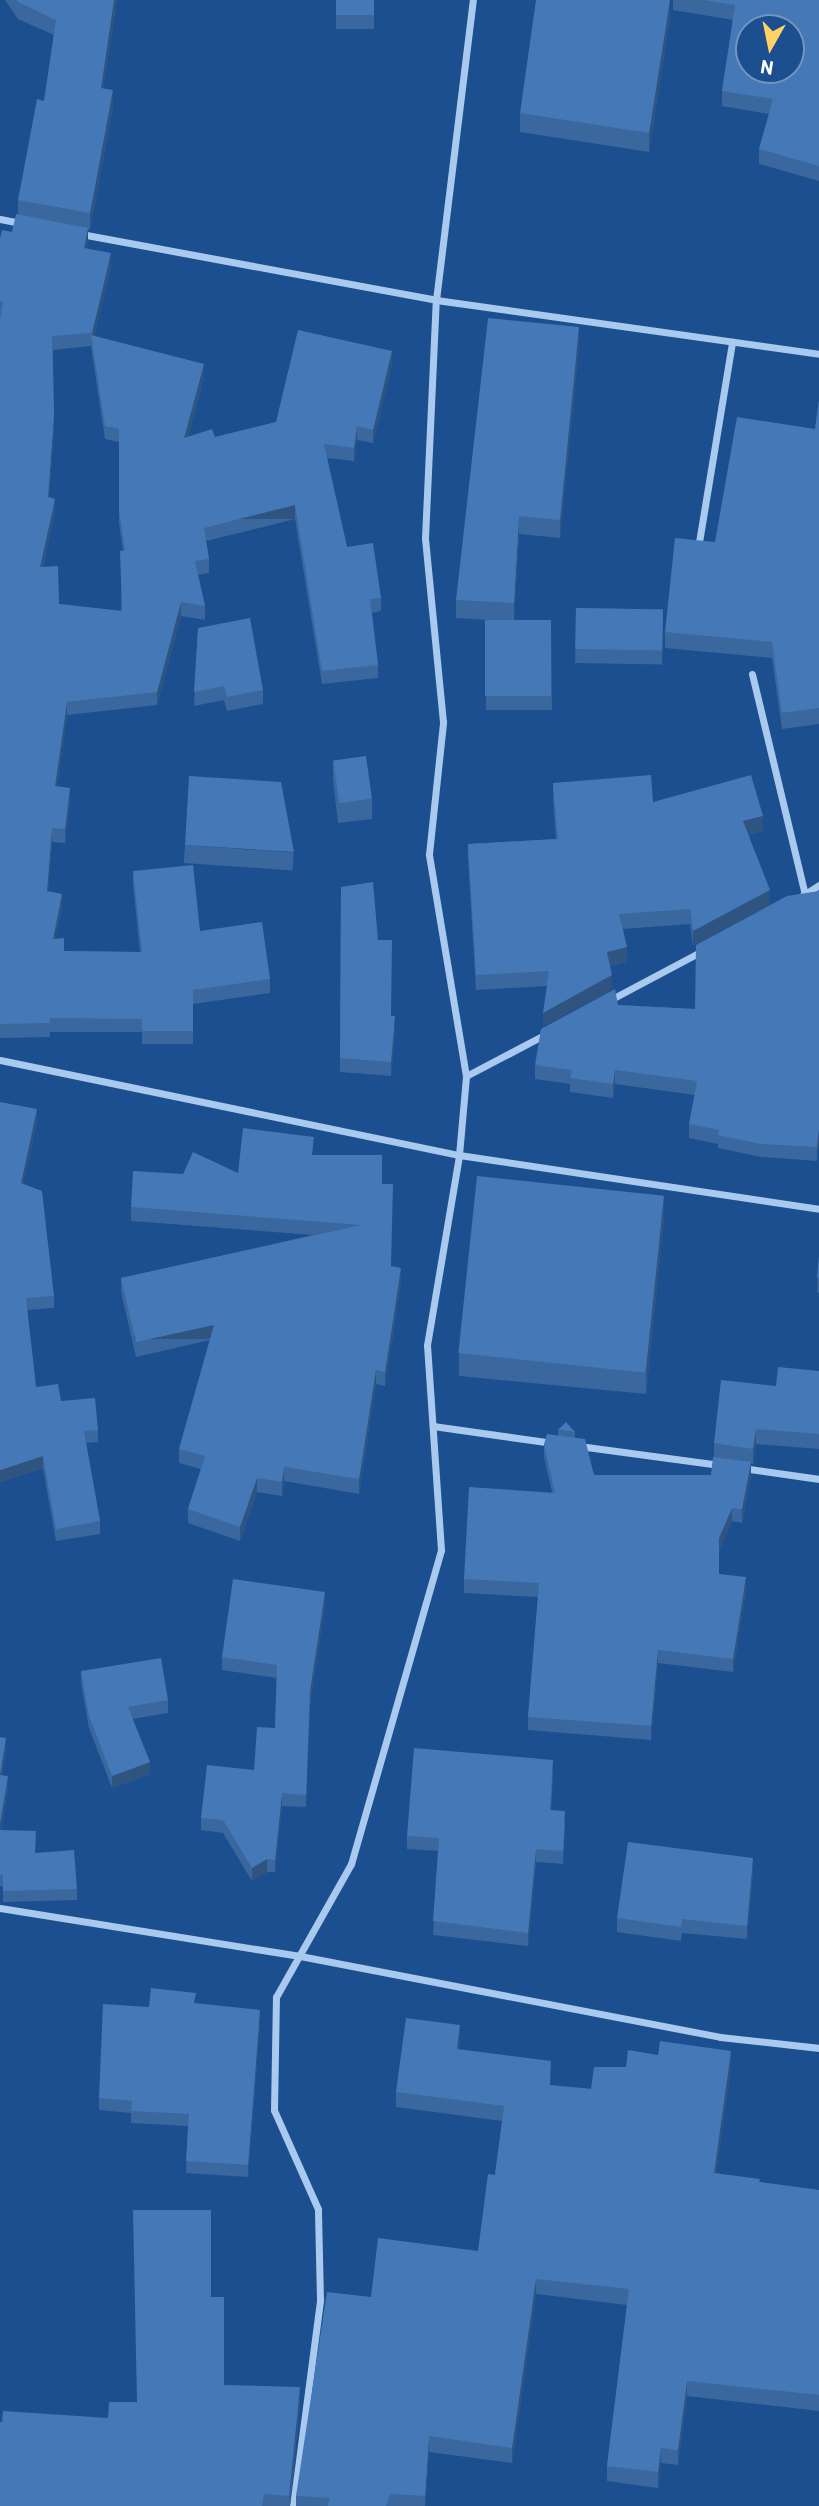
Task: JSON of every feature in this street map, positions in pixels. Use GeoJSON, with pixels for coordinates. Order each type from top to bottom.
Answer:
{"type":"FeatureCollection","features":[{"type":"Feature","properties":{"kind":"street"},"geometry":{"type":"LineString","coordinates":[[293,2506],[320,2300],[318,2209],[274,2110],[276,1997],[351,1864],[441,1550],[427,1345],[459,1155],[466,1076],[429,854],[443,722],[425,538],[436,300],[473,0]]}},
{"type":"Feature","properties":{"kind":"street"},"geometry":{"type":"LineString","coordinates":[[0,219],[27,224]]}},
{"type":"Feature","properties":{"kind":"street"},"geometry":{"type":"LineString","coordinates":[[68,232],[436,300],[819,354]]}},
{"type":"Feature","properties":{"kind":"street"},"geometry":{"type":"LineString","coordinates":[[699,542],[732,342]]}},
{"type":"Feature","properties":{"kind":"street"},"geometry":{"type":"LineString","coordinates":[[752,674],[805,894]]}},
{"type":"Feature","properties":{"kind":"street"},"geometry":{"type":"LineString","coordinates":[[793,901],[819,885]]}},
{"type":"Feature","properties":{"kind":"street"},"geometry":{"type":"LineString","coordinates":[[601,1005],[710,947]]}},
{"type":"Feature","properties":{"kind":"street"},"geometry":{"type":"LineString","coordinates":[[466,1076],[552,1031]]}},
{"type":"Feature","properties":{"kind":"street"},"geometry":{"type":"LineString","coordinates":[[0,1060],[459,1155],[819,1209]]}},
{"type":"Feature","properties":{"kind":"street"},"geometry":{"type":"LineString","coordinates":[[433,1426],[819,1479]]}},
{"type":"Feature","properties":{"kind":"street"},"geometry":{"type":"LineString","coordinates":[[0,1908],[300,1956],[719,2037],[819,2048]]}},
{"type":"Feature","properties":{"kind":"building"},"geometry":{"type":"Polygon","coordinates":[[[17,0],[114,0],[101,88],[113,90],[90,213],[18,200],[37,99],[44,101],[56,20],[17,0]]]}},
{"type":"Feature","properties":{"kind":"building"},"geometry":{"type":"Polygon","coordinates":[[[336,0],[374,0],[374,15],[336,15],[336,0]]]}},
{"type":"Feature","properties":{"kind":"building"},"geometry":{"type":"Polygon","coordinates":[[[536,0],[670,0],[649,133],[520,113],[536,0]]]}},
{"type":"Feature","properties":{"kind":"building"},"geometry":{"type":"Polygon","coordinates":[[[704,0],[819,0],[819,166],[759,149],[773,99],[722,91],[735,5],[704,0]]]}},
{"type":"Feature","properties":{"kind":"building"},"geometry":{"type":"Polygon","coordinates":[[[16,214],[88,228],[84,248],[111,253],[92,333],[52,336],[54,415],[48,497],[55,499],[40,567],[58,566],[59,604],[122,611],[120,551],[125,550],[119,511],[119,429],[105,426],[91,335],[204,364],[184,438],[212,429],[215,437],[276,422],[298,330],[392,351],[373,430],[357,426],[354,448],[324,444],[347,547],[373,543],[381,598],[370,599],[378,665],[322,671],[295,505],[204,528],[209,559],[195,561],[205,606],[181,602],[157,692],[67,702],[55,786],[70,788],[65,829],[52,828],[47,891],[62,894],[53,939],[64,938],[64,951],[142,952],[133,871],[193,865],[200,931],[262,922],[270,979],[193,990],[193,1031],[142,1031],[142,1019],[50,1018],[50,1023],[0,1024],[0,320],[3,302],[0,301],[0,239],[2,230],[12,232],[16,214]]]}},
{"type":"Feature","properties":{"kind":"building"},"geometry":{"type":"Polygon","coordinates":[[[488,318],[579,327],[560,520],[519,516],[514,603],[456,600],[488,318]]]}},
{"type":"Feature","properties":{"kind":"building"},"geometry":{"type":"Polygon","coordinates":[[[819,400],[819,708],[782,713],[772,642],[665,632],[675,538],[715,542],[737,417],[815,429],[819,400]]]}},
{"type":"Feature","properties":{"kind":"building"},"geometry":{"type":"Polygon","coordinates":[[[576,608],[663,610],[662,651],[575,649],[576,608]]]}},
{"type":"Feature","properties":{"kind":"building"},"geometry":{"type":"Polygon","coordinates":[[[250,618],[263,690],[227,697],[224,686],[194,692],[198,628],[250,618]]]}},
{"type":"Feature","properties":{"kind":"building"},"geometry":{"type":"Polygon","coordinates":[[[485,620],[551,620],[551,696],[485,696],[485,620]]]}},
{"type":"Feature","properties":{"kind":"building"},"geometry":{"type":"Polygon","coordinates":[[[366,756],[372,799],[339,803],[333,761],[366,756]]]}},
{"type":"Feature","properties":{"kind":"building"},"geometry":{"type":"Polygon","coordinates":[[[651,775],[653,802],[751,775],[763,816],[743,821],[770,890],[693,931],[690,909],[619,914],[627,947],[607,952],[612,975],[543,1013],[549,971],[476,975],[468,844],[558,839],[553,783],[651,775]]]}},
{"type":"Feature","properties":{"kind":"building"},"geometry":{"type":"Polygon","coordinates":[[[189,776],[281,782],[294,852],[185,845],[189,776]]]}},
{"type":"Feature","properties":{"kind":"building"},"geometry":{"type":"Polygon","coordinates":[[[373,882],[378,940],[392,940],[391,1016],[395,1016],[391,1062],[340,1058],[341,887],[373,882]]]}},
{"type":"Feature","properties":{"kind":"building"},"geometry":{"type":"Polygon","coordinates":[[[819,891],[817,1147],[761,1144],[718,1135],[719,1130],[689,1124],[697,1081],[615,1070],[613,1084],[570,1078],[572,1070],[535,1065],[541,1029],[615,989],[618,1005],[695,1009],[696,945],[787,896],[819,891]]]}},
{"type":"Feature","properties":{"kind":"building"},"geometry":{"type":"Polygon","coordinates":[[[0,1102],[37,1109],[21,1183],[42,1191],[54,1296],[26,1298],[36,1387],[58,1384],[61,1401],[95,1398],[98,1430],[84,1431],[100,1521],[56,1529],[43,1456],[0,1470],[0,1102]]]}},
{"type":"Feature","properties":{"kind":"building"},"geometry":{"type":"Polygon","coordinates":[[[243,1128],[314,1137],[312,1155],[382,1155],[382,1184],[393,1184],[391,1266],[401,1268],[385,1372],[376,1370],[359,1479],[284,1467],[282,1482],[257,1478],[240,1527],[188,1509],[205,1456],[179,1449],[214,1325],[136,1342],[121,1278],[361,1225],[131,1207],[133,1171],[183,1174],[193,1152],[238,1173],[243,1128]]]}},
{"type":"Feature","properties":{"kind":"building"},"geometry":{"type":"Polygon","coordinates":[[[477,1176],[664,1196],[645,1373],[458,1353],[477,1176]]]}},
{"type":"Feature","properties":{"kind":"building"},"geometry":{"type":"Polygon","coordinates":[[[778,1367],[819,1371],[819,1434],[756,1429],[753,1449],[714,1443],[721,1380],[776,1386],[778,1367]]]}},
{"type":"Feature","properties":{"kind":"building"},"geometry":{"type":"Polygon","coordinates":[[[566,1422],[575,1432],[558,1430],[566,1422]]]}},
{"type":"Feature","properties":{"kind":"building"},"geometry":{"type":"Polygon","coordinates":[[[547,1434],[585,1439],[594,1475],[711,1475],[713,1457],[751,1462],[742,1509],[732,1508],[719,1538],[719,1574],[746,1577],[733,1659],[658,1650],[651,1726],[528,1717],[539,1583],[464,1579],[469,1487],[555,1493],[544,1444],[547,1434]]]}},
{"type":"Feature","properties":{"kind":"building"},"geometry":{"type":"Polygon","coordinates":[[[233,1579],[325,1592],[310,1691],[306,1795],[282,1793],[275,1860],[267,1859],[252,1868],[223,1820],[201,1818],[207,1765],[254,1770],[257,1727],[275,1728],[277,1665],[222,1657],[233,1579]]]}},
{"type":"Feature","properties":{"kind":"building"},"geometry":{"type":"Polygon","coordinates":[[[161,1658],[168,1700],[128,1707],[150,1762],[112,1776],[89,1716],[81,1671],[161,1658]]]}},
{"type":"Feature","properties":{"kind":"building"},"geometry":{"type":"Polygon","coordinates":[[[0,1737],[6,1738],[0,1775],[0,1737]]]}},
{"type":"Feature","properties":{"kind":"building"},"geometry":{"type":"Polygon","coordinates":[[[414,1748],[553,1760],[550,1810],[565,1811],[563,1851],[536,1849],[528,1933],[433,1921],[439,1838],[407,1836],[414,1748]]]}},
{"type":"Feature","properties":{"kind":"building"},"geometry":{"type":"Polygon","coordinates":[[[0,1775],[8,1776],[0,1823],[0,1775]]]}},
{"type":"Feature","properties":{"kind":"building"},"geometry":{"type":"Polygon","coordinates":[[[0,1830],[36,1831],[35,1853],[74,1850],[77,1889],[3,1891],[3,1875],[0,1875],[0,1830]]]}},
{"type":"Feature","properties":{"kind":"building"},"geometry":{"type":"Polygon","coordinates":[[[628,1842],[753,1858],[747,1926],[682,1919],[681,1927],[617,1918],[628,1842]]]}},
{"type":"Feature","properties":{"kind":"building"},"geometry":{"type":"Polygon","coordinates":[[[151,1988],[196,1993],[194,2003],[260,2010],[248,2165],[186,2161],[189,2114],[131,2111],[132,2101],[99,2098],[103,2004],[149,2007],[151,1988]]]}},
{"type":"Feature","properties":{"kind":"building"},"geometry":{"type":"Polygon","coordinates":[[[406,2018],[460,2025],[457,2049],[551,2061],[550,2085],[591,2089],[594,2067],[626,2067],[628,2050],[658,2055],[660,2041],[731,2051],[714,2173],[819,2190],[819,2395],[687,2381],[678,2450],[661,2448],[658,2472],[607,2466],[629,2289],[536,2279],[512,2448],[429,2436],[425,2496],[390,2494],[386,2506],[328,2506],[330,2498],[296,2496],[327,2292],[371,2297],[378,2238],[478,2251],[488,2174],[495,2175],[504,2106],[396,2092],[406,2018]]]}},
{"type":"Feature","properties":{"kind":"building"},"geometry":{"type":"Polygon","coordinates":[[[133,2210],[211,2210],[211,2297],[224,2297],[224,2385],[300,2387],[289,2496],[264,2494],[262,2506],[0,2506],[0,2422],[3,2411],[108,2418],[109,2402],[137,2402],[133,2210]]]}}]}
